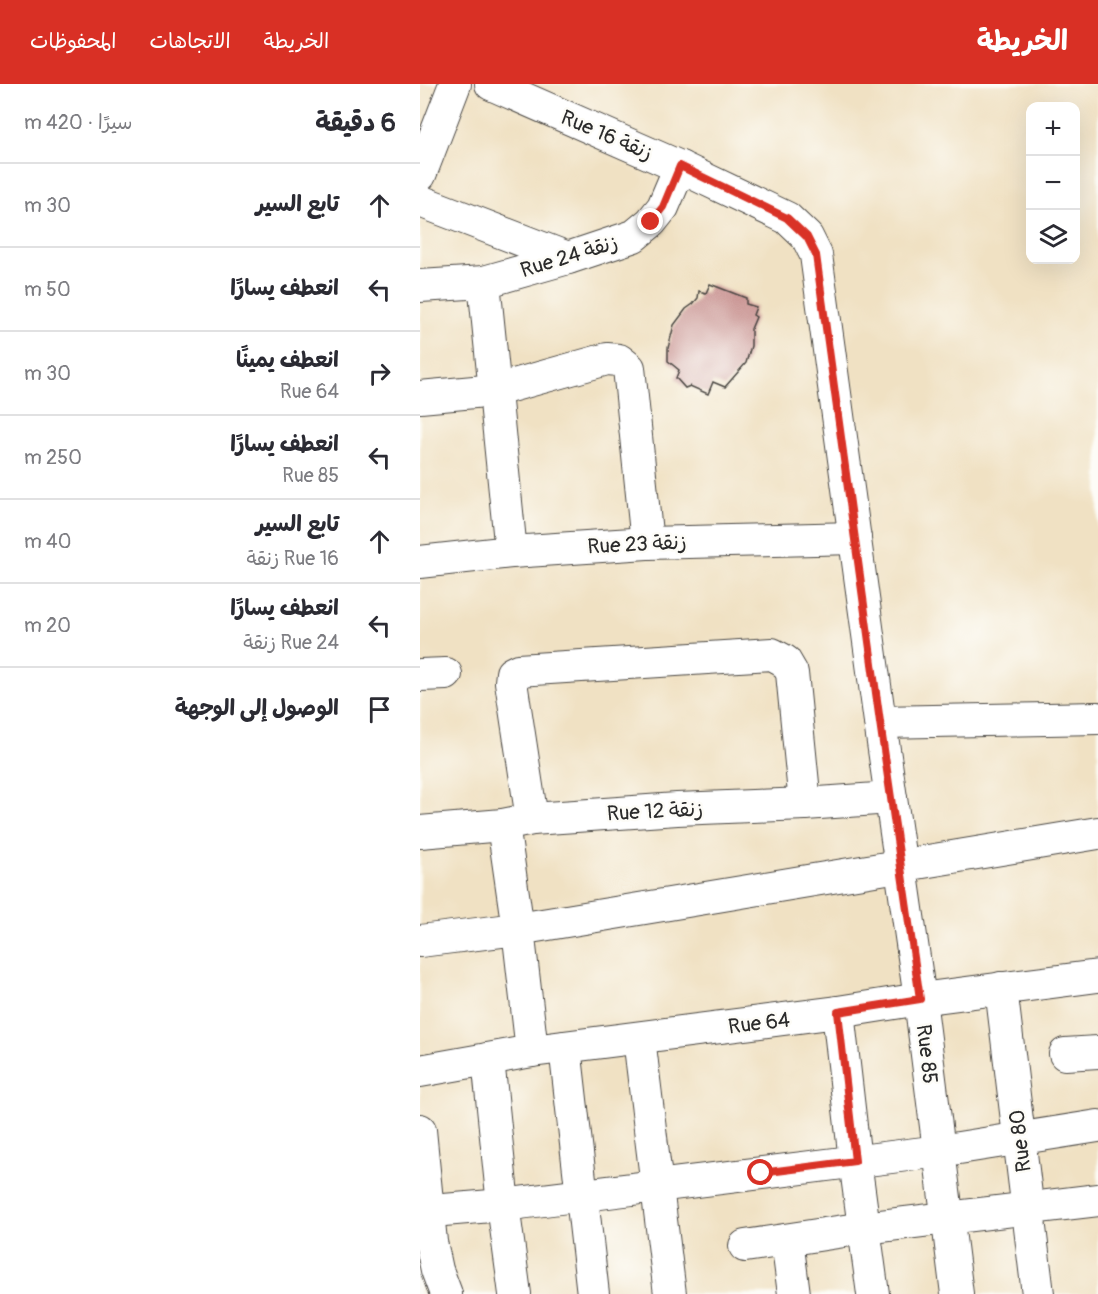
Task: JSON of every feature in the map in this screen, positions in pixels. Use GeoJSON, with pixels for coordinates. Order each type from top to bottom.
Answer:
{"type":"FeatureCollection","features":[{"type":"Feature","properties":{"kind":"street"},"geometry":{"type":"LineString","coordinates":[[420,175],[455,84]]}},
{"type":"Feature","properties":{"kind":"street","name":"Rue 16 زنقة"},"geometry":{"type":"LineString","coordinates":[[491,84],[549,96],[680,166],[787,218]]}},
{"type":"Feature","properties":{"kind":"street","name":"Rue 24 زنقة"},"geometry":{"type":"LineString","coordinates":[[420,286],[484,282],[634,236],[651,222],[663,207],[680,166]]}},
{"type":"Feature","properties":{"kind":"street"},"geometry":{"type":"LineString","coordinates":[[420,201],[568,258]]}},
{"type":"Feature","properties":{"kind":"street","name":"Rue 85"},"geometry":{"type":"LineString","coordinates":[[787,218],[807,237],[816,255],[920,999],[957,1294]]}},
{"type":"Feature","properties":{"kind":"street"},"geometry":{"type":"LineString","coordinates":[[484,282],[511,552]]}},
{"type":"Feature","properties":{"kind":"street"},"geometry":{"type":"LineString","coordinates":[[420,397],[496,390],[607,359],[619,360],[629,368],[647,543]]}},
{"type":"Feature","properties":{"kind":"street","name":"Rue 23 زنقة"},"geometry":{"type":"LineString","coordinates":[[420,562],[511,552],[647,543],[855,538]]}},
{"type":"Feature","properties":{"kind":"street"},"geometry":{"type":"LineString","coordinates":[[532,1051],[518,929],[518,822],[512,673],[518,670],[772,654],[785,661],[792,673],[805,804]]}},
{"type":"Feature","properties":{"kind":"street"},"geometry":{"type":"LineString","coordinates":[[880,722],[1098,718]]}},
{"type":"Feature","properties":{"kind":"street","name":"Rue 12 زنقة"},"geometry":{"type":"LineString","coordinates":[[420,832],[678,809],[891,798]]}},
{"type":"Feature","properties":{"kind":"street"},"geometry":{"type":"LineString","coordinates":[[420,941],[518,929],[1098,833]]}},
{"type":"Feature","properties":{"kind":"street","name":"Rue 64"},"geometry":{"type":"LineString","coordinates":[[420,1071],[532,1051],[838,1012],[1001,988],[1098,980]]}},
{"type":"Feature","properties":{"kind":"street","name":"Rue 80"},"geometry":{"type":"LineString","coordinates":[[1001,988],[1038,1294]]}},
{"type":"Feature","properties":{"kind":"street"},"geometry":{"type":"LineString","coordinates":[[838,1012],[873,1294]]}},
{"type":"Feature","properties":{"kind":"street"},"geometry":{"type":"LineString","coordinates":[[639,1038],[670,1294]]}},
{"type":"Feature","properties":{"kind":"street"},"geometry":{"type":"LineString","coordinates":[[565,1047],[593,1294]]}},
{"type":"Feature","properties":{"kind":"street"},"geometry":{"type":"LineString","coordinates":[[1065,1054],[1098,1052]]}},
{"type":"Feature","properties":{"kind":"street"},"geometry":{"type":"LineString","coordinates":[[488,1059],[515,1294]]}},
{"type":"Feature","properties":{"kind":"street"},"geometry":{"type":"LineString","coordinates":[[424,1211],[582,1195],[940,1151],[1098,1126]]}},
{"type":"Feature","properties":{"kind":"street"},"geometry":{"type":"LineString","coordinates":[[420,1130],[424,1211],[438,1270],[455,1292]]}},
{"type":"Feature","properties":{"kind":"street"},"geometry":{"type":"LineString","coordinates":[[745,1246],[864,1228],[1098,1200]]}},
{"type":"Feature","properties":{"kind":"street"},"geometry":{"type":"LineString","coordinates":[[787,1240],[794,1294]]}},
{"type":"Feature","properties":{"kind":"building"},"geometry":{"type":"Polygon","coordinates":[[[710,284],[746,298],[746,304],[756,307],[753,315],[756,317],[751,329],[751,346],[746,363],[725,387],[713,382],[708,394],[690,386],[685,388],[676,378],[679,370],[668,361],[668,348],[674,325],[698,298],[699,291],[706,293],[710,284]]]}},
{"type":"Feature","properties":{"kind":"route"},"geometry":{"type":"LineString","coordinates":[[651,222],[663,207],[680,166],[787,218],[807,237],[816,255],[920,999],[838,1012],[855,1161],[761,1173]]}}]}
